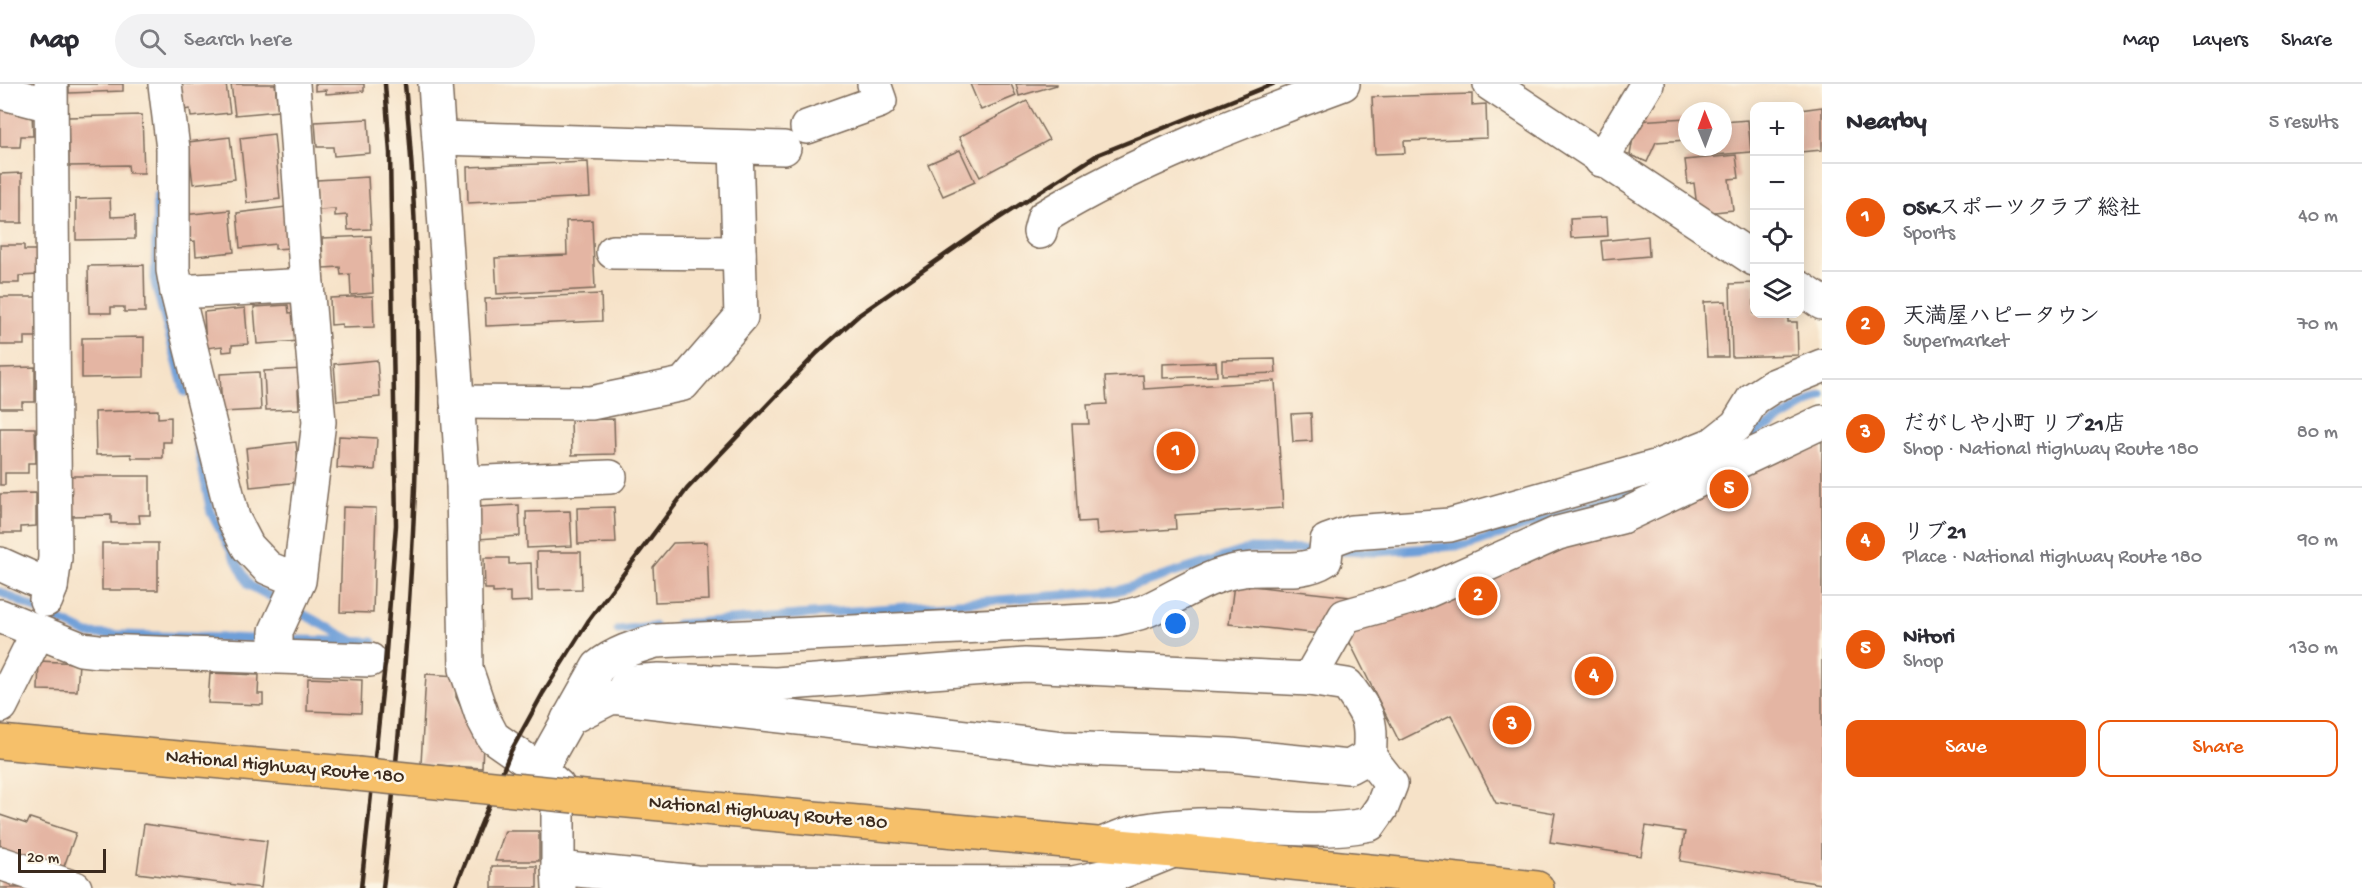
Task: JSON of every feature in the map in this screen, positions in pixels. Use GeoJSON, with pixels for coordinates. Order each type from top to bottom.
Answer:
{"type":"FeatureCollection","features":[{"type":"Feature","properties":{"kind":"highway","name":"National Highway Route 180"},"geometry":{"type":"LineString","coordinates":[[0,742],[1102,844],[1537,888]]}},
{"type":"Feature","properties":{"kind":"street"},"geometry":{"type":"LineString","coordinates":[[284,621],[319,422],[293,84]]}},
{"type":"Feature","properties":{"kind":"street"},"geometry":{"type":"LineString","coordinates":[[435,84],[463,483],[466,669],[482,716],[493,737],[540,770],[558,786],[558,878],[696,882],[1051,884],[1073,883],[1116,874],[1173,851]]}},
{"type":"Feature","properties":{"kind":"street"},"geometry":{"type":"LineString","coordinates":[[439,138],[736,147],[796,137],[880,101],[874,84]]}},
{"type":"Feature","properties":{"kind":"street"},"geometry":{"type":"LineString","coordinates":[[1040,232],[1044,217],[1086,192],[1179,147],[1343,84]]}},
{"type":"Feature","properties":{"kind":"street"},"geometry":{"type":"LineString","coordinates":[[1490,84],[1601,160],[1750,256]]}},
{"type":"Feature","properties":{"kind":"street"},"geometry":{"type":"LineString","coordinates":[[1601,160],[1647,84]]}},
{"type":"Feature","properties":{"kind":"street"},"geometry":{"type":"LineString","coordinates":[[0,93],[50,95],[55,558],[49,594],[0,564]]}},
{"type":"Feature","properties":{"kind":"street"},"geometry":{"type":"LineString","coordinates":[[158,93],[173,149],[173,270],[177,292],[232,518],[248,546],[268,568],[284,621]]}},
{"type":"Feature","properties":{"kind":"street"},"geometry":{"type":"LineString","coordinates":[[457,402],[591,403],[683,384],[741,318],[736,147]]}},
{"type":"Feature","properties":{"kind":"street"},"geometry":{"type":"LineString","coordinates":[[613,252],[739,253]]}},
{"type":"Feature","properties":{"kind":"street"},"geometry":{"type":"LineString","coordinates":[[177,292],[307,285]]}},
{"type":"Feature","properties":{"kind":"street"},"geometry":{"type":"LineString","coordinates":[[1804,291],[1822,303]]}},
{"type":"Feature","properties":{"kind":"street"},"geometry":{"type":"LineString","coordinates":[[540,770],[598,667],[631,648],[656,641],[1109,620],[1147,611],[1217,576],[1243,570],[1299,568],[1352,532],[1450,525],[1658,466],[1713,444],[1737,425],[1753,399],[1773,386],[1822,366]]}},
{"type":"Feature","properties":{"kind":"street"},"geometry":{"type":"LineString","coordinates":[[1309,679],[1345,616],[1416,596],[1558,533],[1621,517],[1822,422]]}},
{"type":"Feature","properties":{"kind":"street"},"geometry":{"type":"LineString","coordinates":[[463,483],[610,477]]}},
{"type":"Feature","properties":{"kind":"street"},"geometry":{"type":"LineString","coordinates":[[0,616],[81,649],[98,651],[284,621],[370,660]]}},
{"type":"Feature","properties":{"kind":"street"},"geometry":{"type":"LineString","coordinates":[[2,706],[38,632]]}},
{"type":"Feature","properties":{"kind":"street"},"geometry":{"type":"LineString","coordinates":[[568,719],[612,697],[631,682],[659,680],[776,684],[1025,665],[1309,679],[1347,685],[1365,709],[1372,730],[1369,756],[1391,783],[1382,807],[1370,824],[1351,828],[1301,829],[1225,824],[1137,831],[1102,844]]}},
{"type":"Feature","properties":{"kind":"street"},"geometry":{"type":"LineString","coordinates":[[831,680],[820,689],[820,705],[839,723]]}},
{"type":"Feature","properties":{"kind":"street"},"geometry":{"type":"LineString","coordinates":[[612,697],[1063,748],[1230,755],[1348,767],[1369,756]]}},
{"type":"Feature","properties":{"kind":"street"},"geometry":{"type":"LineString","coordinates":[[1051,884],[1057,840]]}},
{"type":"Feature","properties":{"kind":"street"},"geometry":{"type":"LineString","coordinates":[[0,863],[75,888]]}},
{"type":"Feature","properties":{"kind":"building"},"geometry":{"type":"Polygon","coordinates":[[[69,84],[123,84],[123,91],[69,93],[69,84]]]}},
{"type":"Feature","properties":{"kind":"building"},"geometry":{"type":"Polygon","coordinates":[[[180,84],[226,84],[230,113],[191,117],[190,109],[183,110],[180,84]]]}},
{"type":"Feature","properties":{"kind":"building"},"geometry":{"type":"Polygon","coordinates":[[[231,84],[275,84],[278,111],[235,115],[231,84]]]}},
{"type":"Feature","properties":{"kind":"building"},"geometry":{"type":"Polygon","coordinates":[[[315,84],[364,84],[364,91],[326,94],[326,90],[315,91],[315,84]]]}},
{"type":"Feature","properties":{"kind":"building"},"geometry":{"type":"Polygon","coordinates":[[[970,84],[1011,84],[1016,96],[981,110],[970,84]]]}},
{"type":"Feature","properties":{"kind":"building"},"geometry":{"type":"Polygon","coordinates":[[[1016,84],[1057,84],[1057,85],[1019,96],[1016,84]]]}},
{"type":"Feature","properties":{"kind":"building"},"geometry":{"type":"Polygon","coordinates":[[[1472,94],[1472,105],[1486,104],[1487,138],[1404,141],[1405,153],[1375,154],[1372,97],[1472,94]]]}},
{"type":"Feature","properties":{"kind":"building"},"geometry":{"type":"Polygon","coordinates":[[[1027,101],[1049,140],[980,177],[959,137],[1027,101]]]}},
{"type":"Feature","properties":{"kind":"building"},"geometry":{"type":"Polygon","coordinates":[[[1822,107],[1822,150],[1804,152],[1804,109],[1822,107]]]}},
{"type":"Feature","properties":{"kind":"building"},"geometry":{"type":"Polygon","coordinates":[[[0,109],[19,109],[19,114],[32,114],[33,136],[21,136],[20,147],[0,147],[0,109]]]}},
{"type":"Feature","properties":{"kind":"building"},"geometry":{"type":"Polygon","coordinates":[[[142,115],[144,173],[129,173],[128,165],[69,166],[68,117],[142,115]]]}},
{"type":"Feature","properties":{"kind":"building"},"geometry":{"type":"Polygon","coordinates":[[[368,119],[370,153],[334,156],[333,147],[317,147],[315,122],[368,119]]]}},
{"type":"Feature","properties":{"kind":"building"},"geometry":{"type":"Polygon","coordinates":[[[1678,119],[1678,141],[1656,142],[1647,162],[1630,155],[1636,121],[1678,119]]]}},
{"type":"Feature","properties":{"kind":"building"},"geometry":{"type":"Polygon","coordinates":[[[1748,120],[1750,152],[1732,154],[1732,121],[1748,120]]]}},
{"type":"Feature","properties":{"kind":"building"},"geometry":{"type":"Polygon","coordinates":[[[274,134],[280,199],[247,203],[240,138],[274,134]]]}},
{"type":"Feature","properties":{"kind":"building"},"geometry":{"type":"Polygon","coordinates":[[[230,137],[235,179],[193,184],[188,142],[230,137]]]}},
{"type":"Feature","properties":{"kind":"building"},"geometry":{"type":"Polygon","coordinates":[[[960,150],[975,182],[943,196],[928,164],[960,150]]]}},
{"type":"Feature","properties":{"kind":"building"},"geometry":{"type":"Polygon","coordinates":[[[1736,155],[1739,178],[1729,179],[1733,210],[1705,213],[1704,206],[1697,207],[1694,183],[1688,184],[1685,160],[1736,155]]]}},
{"type":"Feature","properties":{"kind":"building"},"geometry":{"type":"Polygon","coordinates":[[[588,162],[590,197],[468,203],[467,167],[588,162]]]}},
{"type":"Feature","properties":{"kind":"building"},"geometry":{"type":"Polygon","coordinates":[[[22,173],[22,223],[0,223],[0,174],[22,173]]]}},
{"type":"Feature","properties":{"kind":"building"},"geometry":{"type":"Polygon","coordinates":[[[368,177],[371,229],[348,230],[347,215],[335,216],[335,209],[318,210],[317,180],[368,177]]]}},
{"type":"Feature","properties":{"kind":"building"},"geometry":{"type":"Polygon","coordinates":[[[110,198],[111,217],[135,216],[135,239],[76,240],[76,199],[110,198]]]}},
{"type":"Feature","properties":{"kind":"building"},"geometry":{"type":"Polygon","coordinates":[[[286,207],[289,248],[275,249],[275,244],[240,248],[237,213],[286,207]]]}},
{"type":"Feature","properties":{"kind":"building"},"geometry":{"type":"Polygon","coordinates":[[[230,210],[234,252],[196,256],[195,241],[186,242],[183,215],[230,210]]]}},
{"type":"Feature","properties":{"kind":"building"},"geometry":{"type":"Polygon","coordinates":[[[1607,217],[1608,236],[1571,238],[1570,219],[1607,217]]]}},
{"type":"Feature","properties":{"kind":"building"},"geometry":{"type":"Polygon","coordinates":[[[592,220],[595,289],[497,294],[495,258],[567,255],[566,221],[592,220]]]}},
{"type":"Feature","properties":{"kind":"building"},"geometry":{"type":"Polygon","coordinates":[[[371,236],[373,293],[351,295],[350,274],[341,275],[340,267],[323,268],[322,238],[371,236]]]}},
{"type":"Feature","properties":{"kind":"building"},"geometry":{"type":"Polygon","coordinates":[[[1648,236],[1649,256],[1603,260],[1601,241],[1648,236]]]}},
{"type":"Feature","properties":{"kind":"building"},"geometry":{"type":"Polygon","coordinates":[[[0,245],[24,245],[24,250],[38,250],[38,275],[19,276],[19,283],[0,283],[0,245]]]}},
{"type":"Feature","properties":{"kind":"building"},"geometry":{"type":"Polygon","coordinates":[[[144,265],[145,312],[124,312],[124,307],[111,307],[111,313],[89,313],[88,266],[144,265]]]}},
{"type":"Feature","properties":{"kind":"building"},"geometry":{"type":"Polygon","coordinates":[[[1750,283],[1750,318],[1788,318],[1788,322],[1797,322],[1798,355],[1732,357],[1730,284],[1750,283]]]}},
{"type":"Feature","properties":{"kind":"building"},"geometry":{"type":"Polygon","coordinates":[[[601,294],[602,321],[486,326],[485,299],[601,294]]]}},
{"type":"Feature","properties":{"kind":"building"},"geometry":{"type":"Polygon","coordinates":[[[373,296],[374,327],[342,328],[342,324],[331,325],[330,298],[373,296]]]}},
{"type":"Feature","properties":{"kind":"building"},"geometry":{"type":"Polygon","coordinates":[[[0,297],[38,297],[39,337],[24,337],[24,345],[0,345],[0,297]]]}},
{"type":"Feature","properties":{"kind":"building"},"geometry":{"type":"Polygon","coordinates":[[[1726,301],[1728,357],[1707,357],[1704,302],[1726,301]]]}},
{"type":"Feature","properties":{"kind":"building"},"geometry":{"type":"Polygon","coordinates":[[[288,305],[289,313],[298,312],[300,341],[257,344],[254,307],[288,305]]]}},
{"type":"Feature","properties":{"kind":"building"},"geometry":{"type":"Polygon","coordinates":[[[245,308],[248,344],[232,345],[232,351],[223,352],[222,346],[206,348],[204,312],[245,308]]]}},
{"type":"Feature","properties":{"kind":"building"},"geometry":{"type":"Polygon","coordinates":[[[144,337],[144,377],[82,378],[82,338],[144,337]]]}},
{"type":"Feature","properties":{"kind":"building"},"geometry":{"type":"Polygon","coordinates":[[[1275,359],[1276,373],[1222,375],[1222,360],[1275,359]]]}},
{"type":"Feature","properties":{"kind":"building"},"geometry":{"type":"Polygon","coordinates":[[[377,360],[380,397],[337,401],[334,364],[377,360]]]}},
{"type":"Feature","properties":{"kind":"building"},"geometry":{"type":"Polygon","coordinates":[[[1216,362],[1217,376],[1163,378],[1163,364],[1216,362]]]}},
{"type":"Feature","properties":{"kind":"building"},"geometry":{"type":"Polygon","coordinates":[[[35,367],[35,402],[22,402],[22,408],[0,408],[0,368],[35,367]]]}},
{"type":"Feature","properties":{"kind":"building"},"geometry":{"type":"Polygon","coordinates":[[[304,369],[305,390],[298,390],[299,409],[266,410],[264,371],[304,369]]]}},
{"type":"Feature","properties":{"kind":"building"},"geometry":{"type":"Polygon","coordinates":[[[259,372],[261,410],[222,412],[220,374],[259,372]]]}},
{"type":"Feature","properties":{"kind":"building"},"geometry":{"type":"Polygon","coordinates":[[[1143,375],[1144,389],[1275,381],[1283,508],[1175,515],[1176,529],[1097,534],[1096,521],[1078,522],[1072,424],[1089,424],[1087,405],[1107,404],[1105,377],[1143,375]]]}},
{"type":"Feature","properties":{"kind":"building"},"geometry":{"type":"Polygon","coordinates":[[[158,410],[158,418],[171,417],[171,442],[163,442],[163,458],[132,458],[131,454],[96,455],[95,412],[158,410]]]}},
{"type":"Feature","properties":{"kind":"building"},"geometry":{"type":"Polygon","coordinates":[[[1311,413],[1312,441],[1293,442],[1291,414],[1311,413]]]}},
{"type":"Feature","properties":{"kind":"building"},"geometry":{"type":"Polygon","coordinates":[[[614,419],[615,454],[572,455],[571,420],[614,419]]]}},
{"type":"Feature","properties":{"kind":"building"},"geometry":{"type":"Polygon","coordinates":[[[0,428],[35,428],[36,463],[28,463],[28,473],[5,473],[5,485],[0,485],[0,428]]]}},
{"type":"Feature","properties":{"kind":"building"},"geometry":{"type":"Polygon","coordinates":[[[339,436],[377,438],[375,470],[337,468],[339,436]]]}},
{"type":"Feature","properties":{"kind":"building"},"geometry":{"type":"Polygon","coordinates":[[[1822,441],[1822,884],[1680,861],[1685,832],[1646,826],[1641,856],[1550,842],[1555,813],[1496,803],[1451,715],[1399,741],[1347,637],[1229,624],[1234,584],[1414,604],[1584,530],[1822,441]]]}},
{"type":"Feature","properties":{"kind":"building"},"geometry":{"type":"Polygon","coordinates":[[[296,442],[300,482],[250,487],[246,448],[296,442]]]}},
{"type":"Feature","properties":{"kind":"building"},"geometry":{"type":"Polygon","coordinates":[[[69,476],[150,476],[150,515],[139,515],[140,523],[111,523],[111,515],[70,516],[69,476]]]}},
{"type":"Feature","properties":{"kind":"building"},"geometry":{"type":"Polygon","coordinates":[[[36,493],[36,526],[21,527],[21,533],[0,533],[0,494],[36,493]]]}},
{"type":"Feature","properties":{"kind":"building"},"geometry":{"type":"Polygon","coordinates":[[[519,505],[520,536],[478,539],[477,507],[519,505]]]}},
{"type":"Feature","properties":{"kind":"building"},"geometry":{"type":"Polygon","coordinates":[[[343,507],[376,508],[373,613],[340,612],[343,507]]]}},
{"type":"Feature","properties":{"kind":"building"},"geometry":{"type":"Polygon","coordinates":[[[614,507],[616,543],[578,544],[577,508],[614,507]]]}},
{"type":"Feature","properties":{"kind":"building"},"geometry":{"type":"Polygon","coordinates":[[[570,511],[572,546],[527,548],[526,512],[570,511]]]}},
{"type":"Feature","properties":{"kind":"building"},"geometry":{"type":"Polygon","coordinates":[[[707,542],[709,600],[655,602],[653,567],[673,543],[707,542]]]}},
{"type":"Feature","properties":{"kind":"building"},"geometry":{"type":"Polygon","coordinates":[[[102,543],[158,543],[158,590],[102,590],[102,543]]]}},
{"type":"Feature","properties":{"kind":"building"},"geometry":{"type":"Polygon","coordinates":[[[537,552],[581,552],[582,589],[538,590],[537,552]]]}},
{"type":"Feature","properties":{"kind":"building"},"geometry":{"type":"Polygon","coordinates":[[[484,558],[509,558],[509,564],[531,563],[532,601],[510,602],[510,592],[493,593],[493,589],[485,589],[484,558]]]}},
{"type":"Feature","properties":{"kind":"building"},"geometry":{"type":"Polygon","coordinates":[[[39,661],[79,663],[77,691],[38,690],[39,661]]]}},
{"type":"Feature","properties":{"kind":"building"},"geometry":{"type":"Polygon","coordinates":[[[210,673],[259,675],[258,694],[263,694],[263,705],[208,703],[210,673]]]}},
{"type":"Feature","properties":{"kind":"building"},"geometry":{"type":"Polygon","coordinates":[[[426,674],[457,676],[456,697],[478,742],[483,742],[482,768],[421,764],[426,674]]]}},
{"type":"Feature","properties":{"kind":"building"},"geometry":{"type":"Polygon","coordinates":[[[308,678],[362,680],[361,713],[307,711],[308,678]]]}},
{"type":"Feature","properties":{"kind":"building"},"geometry":{"type":"Polygon","coordinates":[[[0,815],[27,824],[30,818],[76,833],[62,872],[0,851],[0,815]]]}},
{"type":"Feature","properties":{"kind":"building"},"geometry":{"type":"Polygon","coordinates":[[[144,824],[267,841],[261,888],[137,873],[144,824]]]}},
{"type":"Feature","properties":{"kind":"building"},"geometry":{"type":"Polygon","coordinates":[[[505,831],[539,831],[539,861],[495,861],[505,831]]]}},
{"type":"Feature","properties":{"kind":"building"},"geometry":{"type":"Polygon","coordinates":[[[492,866],[537,866],[537,888],[492,888],[492,866]]]}},
{"type":"Feature","properties":{"kind":"building"},"geometry":{"type":"Polygon","coordinates":[[[0,875],[36,888],[0,888],[0,875]]]}},
{"type":"Feature","properties":{"kind":"waterway"},"geometry":{"type":"LineString","coordinates":[[157,197],[155,283],[185,392]]}},
{"type":"Feature","properties":{"kind":"waterway"},"geometry":{"type":"LineString","coordinates":[[1736,444],[1822,395]]}},
{"type":"Feature","properties":{"kind":"waterway"},"geometry":{"type":"LineString","coordinates":[[196,435],[211,513],[249,585],[353,641]]}},
{"type":"Feature","properties":{"kind":"waterway"},"geometry":{"type":"LineString","coordinates":[[1338,551],[1378,552],[1468,545],[1653,483]]}},
{"type":"Feature","properties":{"kind":"waterway"},"geometry":{"type":"LineString","coordinates":[[677,624],[1117,591],[1249,549],[1321,550]]}},
{"type":"Feature","properties":{"kind":"waterway"},"geometry":{"type":"LineString","coordinates":[[0,592],[88,634],[373,642]]}},
{"type":"Feature","properties":{"kind":"waterway"},"geometry":{"type":"LineString","coordinates":[[618,630],[654,626]]}},
{"type":"Feature","properties":{"kind":"railway"},"geometry":{"type":"LineString","coordinates":[[361,888],[385,664],[396,525],[390,153],[385,84]]}},
{"type":"Feature","properties":{"kind":"railway"},"geometry":{"type":"LineString","coordinates":[[383,888],[403,687],[415,486],[417,285],[413,185],[405,84]]}},
{"type":"Feature","properties":{"kind":"railway"},"geometry":{"type":"LineString","coordinates":[[455,888],[511,751],[543,693],[589,620],[687,489],[817,353],[859,315],[982,229],[1099,154],[1273,84]]}},
{"type":"Feature","properties":{"kind":"place","name":"OSKスポーツクラブ 総社"},"geometry":{"type":"Point","coordinates":[1176,451]}},
{"type":"Feature","properties":{"kind":"place","name":"Nitori"},"geometry":{"type":"Point","coordinates":[1729,489]}},
{"type":"Feature","properties":{"kind":"place","name":"天満屋ハピータウン"},"geometry":{"type":"Point","coordinates":[1478,596]}},
{"type":"Feature","properties":{"kind":"place","name":"リブ21"},"geometry":{"type":"Point","coordinates":[1594,676]}},
{"type":"Feature","properties":{"kind":"place","name":"だがしや小町 リブ21店"},"geometry":{"type":"Point","coordinates":[1512,725]}}]}
